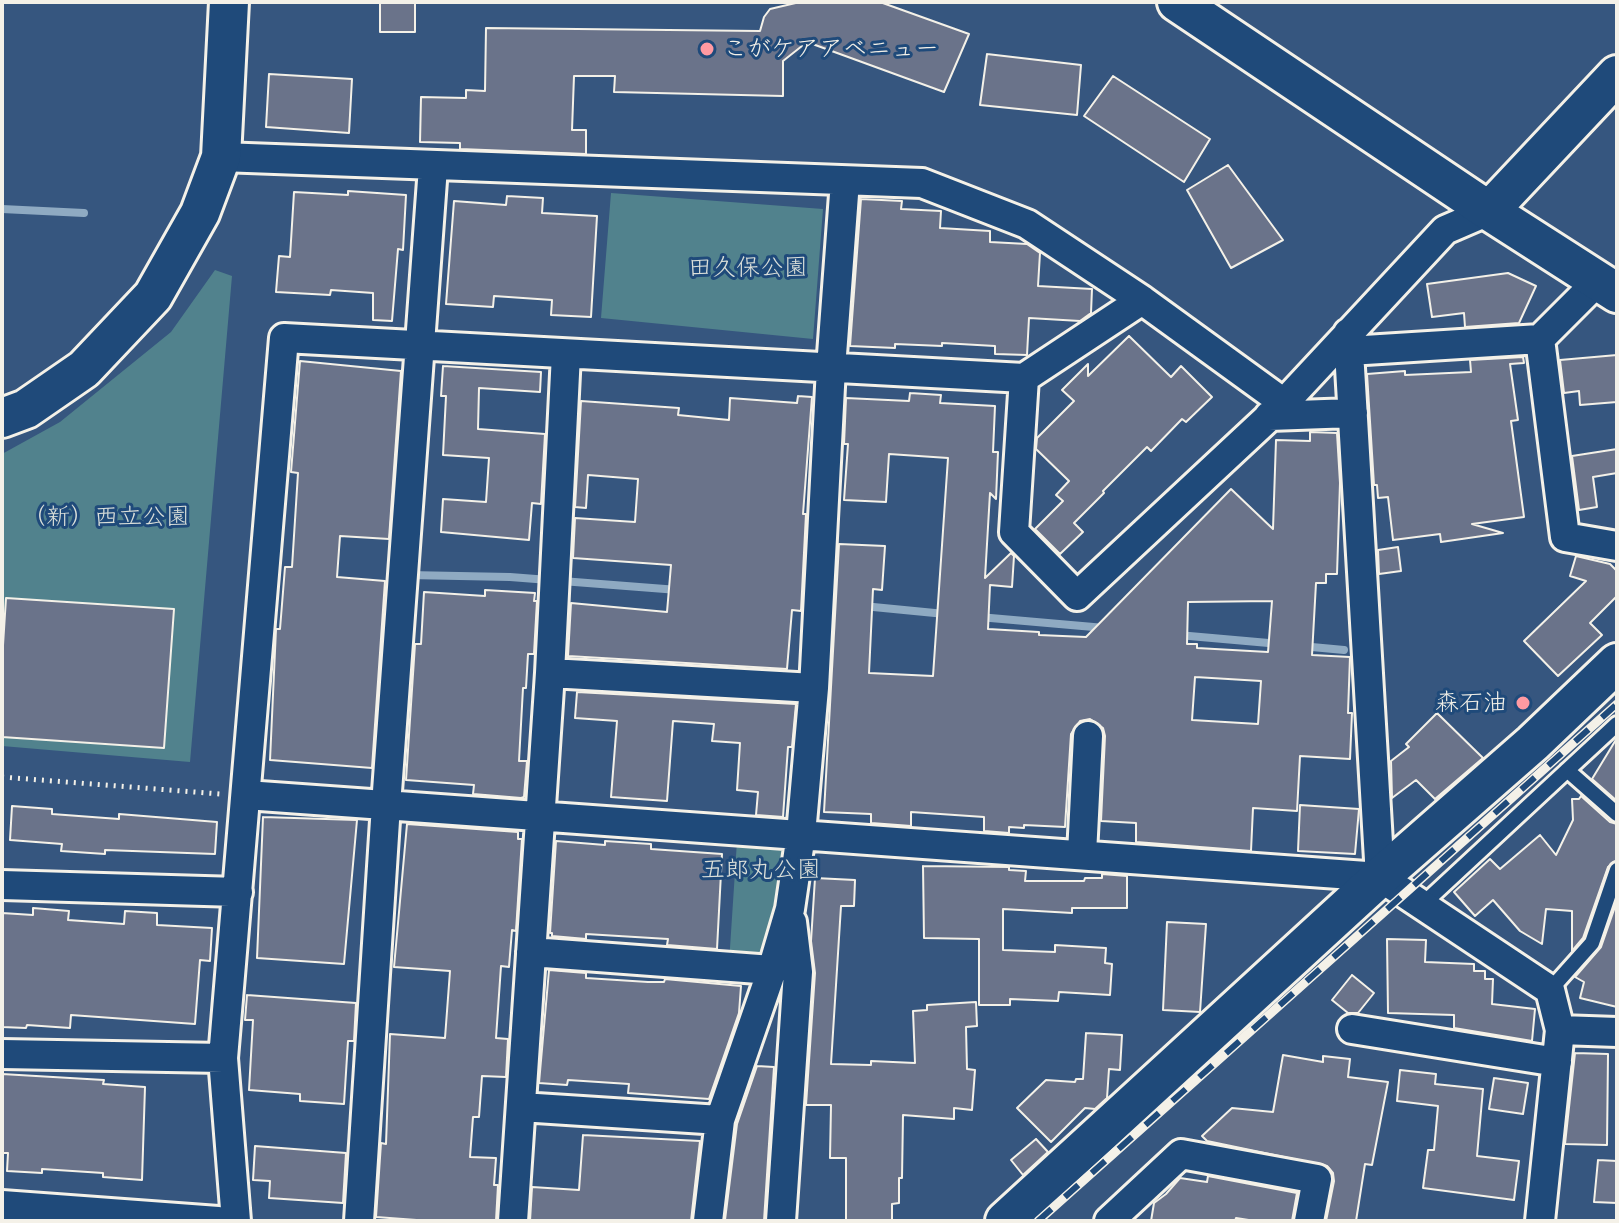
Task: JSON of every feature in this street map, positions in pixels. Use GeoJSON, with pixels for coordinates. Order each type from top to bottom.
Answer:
{"type":"FeatureCollection","features":[{"type":"Feature","properties":{"kind":"street"},"geometry":{"type":"LineString","coordinates":[[2,418],[26,409],[84,369],[153,296],[200,213],[221,157],[229,2]]}},
{"type":"Feature","properties":{"kind":"street"},"geometry":{"type":"LineString","coordinates":[[1177,2],[1608,287],[1540,339],[1348,342]]}},
{"type":"Feature","properties":{"kind":"street"},"geometry":{"type":"LineString","coordinates":[[1024,378],[1014,532],[1077,596],[1348,342],[1445,230],[1489,211],[1617,75]]}},
{"type":"Feature","properties":{"kind":"street"},"geometry":{"type":"LineString","coordinates":[[221,157],[922,183],[1027,224],[1142,300],[1276,410],[1353,413]]}},
{"type":"Feature","properties":{"kind":"street"},"geometry":{"type":"LineString","coordinates":[[359,1221],[433,167]]}},
{"type":"Feature","properties":{"kind":"street"},"geometry":{"type":"LineString","coordinates":[[708,1221],[720,1120],[790,909],[801,834],[814,688],[831,368],[845,181]]}},
{"type":"Feature","properties":{"kind":"street"},"geometry":{"type":"LineString","coordinates":[[236,1221],[223,1058],[284,338],[1024,378],[1142,300]]}},
{"type":"Feature","properties":{"kind":"street"},"geometry":{"type":"LineString","coordinates":[[1540,339],[1565,537],[1617,546]]}},
{"type":"Feature","properties":{"kind":"street"},"geometry":{"type":"LineString","coordinates":[[1348,342],[1380,877]]}},
{"type":"Feature","properties":{"kind":"street"},"geometry":{"type":"LineString","coordinates":[[513,1221],[550,673],[566,354]]}},
{"type":"Feature","properties":{"kind":"street"},"geometry":{"type":"LineString","coordinates":[[1005,1221],[1380,877],[1533,743],[1617,663]]}},
{"type":"Feature","properties":{"kind":"street"},"geometry":{"type":"LineString","coordinates":[[550,673],[814,688]]}},
{"type":"Feature","properties":{"kind":"street"},"geometry":{"type":"LineString","coordinates":[[1082,854],[1088,736]]}},
{"type":"Feature","properties":{"kind":"street"},"geometry":{"type":"LineString","coordinates":[[246,795],[1380,877],[1550,990],[1560,1030],[1540,1221]]}},
{"type":"Feature","properties":{"kind":"street"},"geometry":{"type":"LineString","coordinates":[[2,885],[238,892]]}},
{"type":"Feature","properties":{"kind":"street"},"geometry":{"type":"LineString","coordinates":[[781,1221],[798,972],[790,909]]}},
{"type":"Feature","properties":{"kind":"street"},"geometry":{"type":"LineString","coordinates":[[531,952],[772,970]]}},
{"type":"Feature","properties":{"kind":"street"},"geometry":{"type":"LineString","coordinates":[[1352,1029],[1557,1062]]}},
{"type":"Feature","properties":{"kind":"street"},"geometry":{"type":"LineString","coordinates":[[1560,1030],[1617,1032]]}},
{"type":"Feature","properties":{"kind":"street"},"geometry":{"type":"LineString","coordinates":[[2,1054],[223,1058]]}},
{"type":"Feature","properties":{"kind":"street"},"geometry":{"type":"LineString","coordinates":[[521,1107],[720,1120]]}},
{"type":"Feature","properties":{"kind":"street"},"geometry":{"type":"LineString","coordinates":[[1109,1221],[1181,1154],[1317,1179],[1309,1221]]}},
{"type":"Feature","properties":{"kind":"street"},"geometry":{"type":"LineString","coordinates":[[2,1205],[218,1221]]}},
{"type":"Feature","properties":{"kind":"lane"},"geometry":{"type":"LineString","coordinates":[[1422,905],[1617,724]]}},
{"type":"Feature","properties":{"kind":"lane"},"geometry":{"type":"LineString","coordinates":[[1567,770],[1617,814]]}},
{"type":"Feature","properties":{"kind":"lane"},"geometry":{"type":"LineString","coordinates":[[1550,990],[1592,943],[1617,870]]}},
{"type":"Feature","properties":{"kind":"path"},"geometry":{"type":"LineString","coordinates":[[2,777],[246,795]]}},
{"type":"Feature","properties":{"kind":"green space","name":"田久保公園"},"geometry":{"type":"Polygon","coordinates":[[[611,193],[823,209],[813,339],[601,318],[611,193]]]}},
{"type":"Feature","properties":{"kind":"green space","name":"（新）西立公園"},"geometry":{"type":"Polygon","coordinates":[[[215,270],[232,276],[190,762],[2,746],[2,454],[60,422],[171,332],[215,270]]]}},
{"type":"Feature","properties":{"kind":"green space","name":"五郎丸公園"},"geometry":{"type":"Polygon","coordinates":[[[737,841],[788,844],[788,867],[758,964],[729,963],[737,841]]]}},
{"type":"Feature","properties":{"kind":"building"},"geometry":{"type":"Polygon","coordinates":[[[380,2],[415,2],[415,32],[380,32],[380,2]]]}},
{"type":"Feature","properties":{"kind":"building"},"geometry":{"type":"Polygon","coordinates":[[[800,2],[880,2],[969,34],[944,92],[807,42],[783,61],[783,96],[614,92],[615,76],[574,76],[572,130],[586,130],[586,154],[460,149],[460,143],[420,142],[421,97],[466,98],[466,90],[485,91],[486,28],[760,31],[770,9],[800,2]]]}},
{"type":"Feature","properties":{"kind":"building"},"geometry":{"type":"Polygon","coordinates":[[[987,54],[1081,65],[1077,115],[980,105],[987,54]]]}},
{"type":"Feature","properties":{"kind":"building"},"geometry":{"type":"Polygon","coordinates":[[[269,74],[352,79],[349,133],[266,127],[269,74]]]}},
{"type":"Feature","properties":{"kind":"building"},"geometry":{"type":"Polygon","coordinates":[[[1113,76],[1210,139],[1184,182],[1084,116],[1113,76]]]}},
{"type":"Feature","properties":{"kind":"building"},"geometry":{"type":"Polygon","coordinates":[[[1228,165],[1283,240],[1231,268],[1187,190],[1228,165]]]}},
{"type":"Feature","properties":{"kind":"building"},"geometry":{"type":"Polygon","coordinates":[[[348,191],[406,195],[403,250],[398,249],[392,321],[373,320],[373,293],[331,290],[330,295],[276,292],[279,256],[290,257],[294,192],[348,195],[348,191]]]}},
{"type":"Feature","properties":{"kind":"building"},"geometry":{"type":"Polygon","coordinates":[[[507,196],[543,198],[542,213],[597,216],[591,317],[551,315],[552,300],[494,296],[493,307],[446,304],[454,201],[506,205],[507,196]]]}},
{"type":"Feature","properties":{"kind":"building"},"geometry":{"type":"Polygon","coordinates":[[[861,199],[902,201],[901,209],[941,211],[940,228],[990,231],[990,242],[1027,244],[1040,253],[1038,286],[1092,289],[1091,313],[1080,321],[1029,318],[1027,355],[995,354],[995,346],[942,343],[942,346],[895,344],[895,348],[850,346],[861,199]]]}},
{"type":"Feature","properties":{"kind":"building"},"geometry":{"type":"Polygon","coordinates":[[[1508,273],[1536,286],[1519,323],[1465,327],[1464,313],[1432,317],[1427,284],[1508,273]]]}},
{"type":"Feature","properties":{"kind":"building"},"geometry":{"type":"Polygon","coordinates":[[[1129,336],[1171,377],[1181,366],[1212,397],[1186,422],[1182,419],[1151,451],[1147,447],[1103,491],[1074,523],[1083,532],[1060,554],[1035,529],[1063,501],[1056,495],[1069,481],[1036,449],[1037,438],[1074,401],[1062,390],[1088,364],[1088,376],[1129,336]]]}},
{"type":"Feature","properties":{"kind":"building"},"geometry":{"type":"Polygon","coordinates":[[[1617,355],[1617,402],[1580,405],[1579,391],[1564,393],[1560,360],[1617,355]]]}},
{"type":"Feature","properties":{"kind":"building"},"geometry":{"type":"Polygon","coordinates":[[[1523,357],[1524,363],[1510,364],[1518,420],[1511,421],[1524,517],[1472,524],[1503,533],[1441,542],[1440,534],[1393,540],[1388,497],[1378,498],[1377,485],[1374,485],[1367,374],[1471,372],[1470,360],[1523,357]]]}},
{"type":"Feature","properties":{"kind":"building"},"geometry":{"type":"Polygon","coordinates":[[[300,361],[401,371],[389,539],[340,536],[337,577],[385,581],[372,768],[270,760],[276,629],[280,629],[285,567],[292,567],[298,473],[291,472],[300,361]]]}},
{"type":"Feature","properties":{"kind":"building"},"geometry":{"type":"Polygon","coordinates":[[[443,366],[541,372],[540,392],[479,388],[478,429],[545,434],[541,504],[532,503],[529,540],[441,532],[443,499],[486,502],[489,458],[443,455],[446,396],[441,396],[443,366]]]}},
{"type":"Feature","properties":{"kind":"building"},"geometry":{"type":"Polygon","coordinates":[[[910,393],[941,395],[940,403],[995,406],[993,452],[998,452],[996,499],[990,493],[985,578],[1011,553],[1014,556],[1012,587],[990,585],[988,629],[1039,632],[1039,635],[1086,637],[1231,489],[1273,529],[1276,440],[1310,441],[1310,432],[1337,433],[1340,483],[1337,574],[1326,574],[1326,583],[1316,583],[1312,655],[1350,657],[1350,759],[1300,756],[1297,811],[1253,808],[1251,851],[1136,842],[1136,823],[1101,821],[1105,736],[1103,728],[1090,719],[1080,721],[1071,734],[1065,827],[1024,825],[1024,828],[1009,827],[1009,833],[984,831],[984,817],[911,812],[911,826],[871,823],[871,814],[824,812],[839,544],[885,546],[882,590],[873,589],[869,673],[933,676],[948,458],[889,454],[886,502],[844,500],[848,444],[844,444],[846,398],[909,401],[910,393]],[[1272,601],[1188,602],[1187,644],[1197,644],[1197,648],[1268,652],[1272,601]],[[1195,677],[1192,720],[1258,724],[1261,681],[1195,677]]]}},
{"type":"Feature","properties":{"kind":"building"},"geometry":{"type":"Polygon","coordinates":[[[798,396],[812,397],[803,514],[806,514],[801,611],[792,610],[787,669],[568,656],[571,603],[667,612],[671,565],[573,558],[575,518],[635,522],[638,479],[588,475],[586,508],[575,507],[581,401],[679,408],[678,415],[729,420],[730,398],[797,403],[798,396]]]}},
{"type":"Feature","properties":{"kind":"building"},"geometry":{"type":"Polygon","coordinates":[[[1617,449],[1617,473],[1593,477],[1597,507],[1579,510],[1572,456],[1617,449]]]}},
{"type":"Feature","properties":{"kind":"building"},"geometry":{"type":"Polygon","coordinates":[[[1398,547],[1401,571],[1379,574],[1378,550],[1398,547]]]}},
{"type":"Feature","properties":{"kind":"building"},"geometry":{"type":"Polygon","coordinates":[[[1576,556],[1610,564],[1617,571],[1617,596],[1590,623],[1602,635],[1558,676],[1524,641],[1586,581],[1570,576],[1576,556]]]}},
{"type":"Feature","properties":{"kind":"building"},"geometry":{"type":"Polygon","coordinates":[[[485,590],[535,593],[534,601],[537,601],[534,654],[528,654],[526,688],[523,688],[519,761],[527,761],[524,797],[521,798],[473,794],[474,785],[406,780],[415,644],[421,644],[424,592],[485,596],[485,590]]]}},
{"type":"Feature","properties":{"kind":"building"},"geometry":{"type":"Polygon","coordinates":[[[6,598],[174,609],[164,748],[2,737],[6,598]]]}},
{"type":"Feature","properties":{"kind":"building"},"geometry":{"type":"Polygon","coordinates":[[[577,692],[796,704],[792,747],[788,747],[783,817],[756,815],[758,792],[737,790],[740,743],[712,741],[714,724],[673,721],[667,801],[611,797],[617,721],[575,718],[577,692]]]}},
{"type":"Feature","properties":{"kind":"building"},"geometry":{"type":"Polygon","coordinates":[[[1437,713],[1483,758],[1435,799],[1416,780],[1392,798],[1391,761],[1409,747],[1406,744],[1437,713]]]}},
{"type":"Feature","properties":{"kind":"building"},"geometry":{"type":"Polygon","coordinates":[[[1617,738],[1617,801],[1592,779],[1617,738]]]}},
{"type":"Feature","properties":{"kind":"building"},"geometry":{"type":"Polygon","coordinates":[[[1581,796],[1610,822],[1617,824],[1617,860],[1608,867],[1583,938],[1572,951],[1572,911],[1546,909],[1542,944],[1520,931],[1493,900],[1475,916],[1454,892],[1490,859],[1500,869],[1540,835],[1556,855],[1573,820],[1572,799],[1581,796]]]}},
{"type":"Feature","properties":{"kind":"building"},"geometry":{"type":"Polygon","coordinates":[[[1300,805],[1359,809],[1355,854],[1298,851],[1300,805]]]}},
{"type":"Feature","properties":{"kind":"building"},"geometry":{"type":"Polygon","coordinates":[[[12,806],[52,809],[52,814],[119,819],[119,814],[217,822],[215,854],[61,851],[62,844],[10,840],[12,806]]]}},
{"type":"Feature","properties":{"kind":"building"},"geometry":{"type":"Polygon","coordinates":[[[263,817],[357,820],[344,964],[257,958],[263,817]]]}},
{"type":"Feature","properties":{"kind":"building"},"geometry":{"type":"Polygon","coordinates":[[[407,824],[518,832],[518,839],[522,839],[516,931],[512,930],[509,967],[501,966],[496,1038],[508,1039],[506,1077],[482,1076],[479,1117],[473,1117],[470,1157],[496,1158],[496,1221],[376,1217],[381,1143],[386,1144],[390,1034],[445,1038],[450,971],[394,967],[407,824]]]}},
{"type":"Feature","properties":{"kind":"building"},"geometry":{"type":"Polygon","coordinates":[[[556,841],[605,845],[605,841],[651,844],[651,849],[722,854],[717,949],[667,945],[668,939],[586,934],[586,939],[552,936],[556,841]]]}},
{"type":"Feature","properties":{"kind":"building"},"geometry":{"type":"Polygon","coordinates":[[[923,866],[1009,867],[1009,870],[1026,871],[1025,881],[1084,881],[1085,878],[1102,878],[1102,874],[1127,876],[1127,908],[1072,908],[1072,913],[1003,909],[1003,950],[1055,952],[1055,945],[1106,948],[1105,963],[1112,964],[1110,995],[1059,992],[1058,1001],[1010,999],[1010,1005],[979,1005],[979,939],[924,938],[923,866]]]}},
{"type":"Feature","properties":{"kind":"building"},"geometry":{"type":"Polygon","coordinates":[[[815,878],[855,880],[854,906],[841,906],[831,1064],[871,1065],[871,1061],[915,1063],[913,1011],[927,1010],[927,1005],[976,1002],[977,1026],[966,1027],[967,1069],[975,1070],[972,1110],[954,1108],[954,1119],[903,1115],[902,1178],[899,1178],[899,1203],[892,1204],[892,1221],[846,1221],[846,1158],[830,1158],[831,1105],[806,1105],[815,973],[811,941],[815,878]]]}},
{"type":"Feature","properties":{"kind":"building"},"geometry":{"type":"Polygon","coordinates":[[[1617,901],[1617,1007],[1580,998],[1584,982],[1575,977],[1601,947],[1617,901]]]}},
{"type":"Feature","properties":{"kind":"building"},"geometry":{"type":"Polygon","coordinates":[[[33,908],[69,911],[68,920],[124,924],[125,911],[157,913],[157,925],[212,928],[210,961],[200,960],[195,1024],[71,1015],[70,1028],[2,1027],[2,913],[33,915],[33,908]]]}},
{"type":"Feature","properties":{"kind":"building"},"geometry":{"type":"Polygon","coordinates":[[[1167,922],[1206,924],[1200,1012],[1163,1010],[1167,922]]]}},
{"type":"Feature","properties":{"kind":"building"},"geometry":{"type":"Polygon","coordinates":[[[1387,939],[1426,940],[1425,962],[1474,964],[1474,971],[1485,971],[1485,979],[1493,979],[1492,1004],[1535,1009],[1532,1041],[1454,1028],[1454,1015],[1388,1013],[1387,939]]]}},
{"type":"Feature","properties":{"kind":"building"},"geometry":{"type":"Polygon","coordinates":[[[549,970],[586,973],[586,978],[648,982],[664,982],[665,979],[741,986],[739,1013],[709,1099],[628,1093],[629,1084],[568,1080],[567,1085],[539,1083],[549,970]]]}},
{"type":"Feature","properties":{"kind":"building"},"geometry":{"type":"Polygon","coordinates":[[[1352,975],[1374,993],[1358,1013],[1348,1013],[1332,1000],[1352,975]]]}},
{"type":"Feature","properties":{"kind":"building"},"geometry":{"type":"Polygon","coordinates":[[[247,995],[356,1003],[354,1041],[348,1041],[344,1104],[300,1101],[300,1094],[249,1090],[253,1020],[245,1020],[247,995]]]}},
{"type":"Feature","properties":{"kind":"building"},"geometry":{"type":"Polygon","coordinates":[[[1086,1033],[1122,1035],[1120,1070],[1109,1069],[1107,1098],[1095,1109],[1085,1108],[1051,1142],[1017,1108],[1046,1080],[1075,1082],[1076,1079],[1083,1079],[1086,1033]]]}},
{"type":"Feature","properties":{"kind":"building"},"geometry":{"type":"Polygon","coordinates":[[[1575,1053],[1608,1054],[1607,1145],[1565,1144],[1575,1053]]]}},
{"type":"Feature","properties":{"kind":"building"},"geometry":{"type":"Polygon","coordinates":[[[1283,1055],[1323,1062],[1323,1056],[1350,1059],[1348,1077],[1388,1082],[1372,1165],[1365,1164],[1356,1221],[1326,1221],[1334,1181],[1333,1173],[1327,1166],[1207,1141],[1202,1136],[1232,1108],[1273,1112],[1283,1055]]]}},
{"type":"Feature","properties":{"kind":"building"},"geometry":{"type":"Polygon","coordinates":[[[757,1066],[774,1067],[764,1221],[725,1220],[737,1124],[757,1066]]]}},
{"type":"Feature","properties":{"kind":"building"},"geometry":{"type":"Polygon","coordinates":[[[1400,1070],[1436,1074],[1435,1084],[1483,1089],[1477,1156],[1519,1161],[1514,1200],[1423,1188],[1428,1150],[1434,1150],[1438,1106],[1397,1101],[1400,1070]]]}},
{"type":"Feature","properties":{"kind":"building"},"geometry":{"type":"Polygon","coordinates":[[[2,1074],[104,1080],[103,1084],[145,1087],[142,1180],[103,1177],[103,1173],[42,1169],[42,1173],[7,1171],[8,1153],[2,1153],[2,1074]]]}},
{"type":"Feature","properties":{"kind":"building"},"geometry":{"type":"Polygon","coordinates":[[[1494,1078],[1528,1083],[1523,1114],[1489,1109],[1494,1078]]]}},
{"type":"Feature","properties":{"kind":"building"},"geometry":{"type":"Polygon","coordinates":[[[583,1135],[700,1141],[691,1221],[530,1221],[532,1187],[579,1190],[583,1135]]]}},
{"type":"Feature","properties":{"kind":"building"},"geometry":{"type":"Polygon","coordinates":[[[1036,1139],[1048,1152],[1023,1175],[1011,1160],[1036,1139]]]}},
{"type":"Feature","properties":{"kind":"building"},"geometry":{"type":"Polygon","coordinates":[[[255,1146],[346,1153],[343,1203],[269,1198],[270,1181],[253,1180],[255,1146]]]}},
{"type":"Feature","properties":{"kind":"building"},"geometry":{"type":"Polygon","coordinates":[[[1598,1160],[1617,1161],[1617,1203],[1594,1202],[1598,1160]]]}},
{"type":"Feature","properties":{"kind":"building"},"geometry":{"type":"Polygon","coordinates":[[[1208,1176],[1297,1193],[1292,1221],[1236,1218],[1235,1221],[1151,1221],[1154,1203],[1180,1178],[1207,1182],[1208,1176]]]}},
{"type":"Feature","properties":{"kind":"waterway"},"geometry":{"type":"LineString","coordinates":[[2,209],[84,213]]}},
{"type":"Feature","properties":{"kind":"waterway"},"geometry":{"type":"LineString","coordinates":[[408,575],[510,577],[678,590]]}},
{"type":"Feature","properties":{"kind":"waterway"},"geometry":{"type":"LineString","coordinates":[[863,606],[945,614]]}},
{"type":"Feature","properties":{"kind":"waterway"},"geometry":{"type":"LineString","coordinates":[[979,617],[1105,628]]}},
{"type":"Feature","properties":{"kind":"waterway"},"geometry":{"type":"LineString","coordinates":[[1178,635],[1280,644]]}},
{"type":"Feature","properties":{"kind":"waterway"},"geometry":{"type":"LineString","coordinates":[[1301,646],[1344,650]]}},
{"type":"Feature","properties":{"kind":"railway"},"geometry":{"type":"LineString","coordinates":[[1038,1221],[1617,704]]}},
{"type":"Feature","properties":{"kind":"place","name":"こがケアアベニュー"},"geometry":{"type":"Point","coordinates":[707,49]}},
{"type":"Feature","properties":{"kind":"place","name":"森石油"},"geometry":{"type":"Point","coordinates":[1523,703]}}]}
